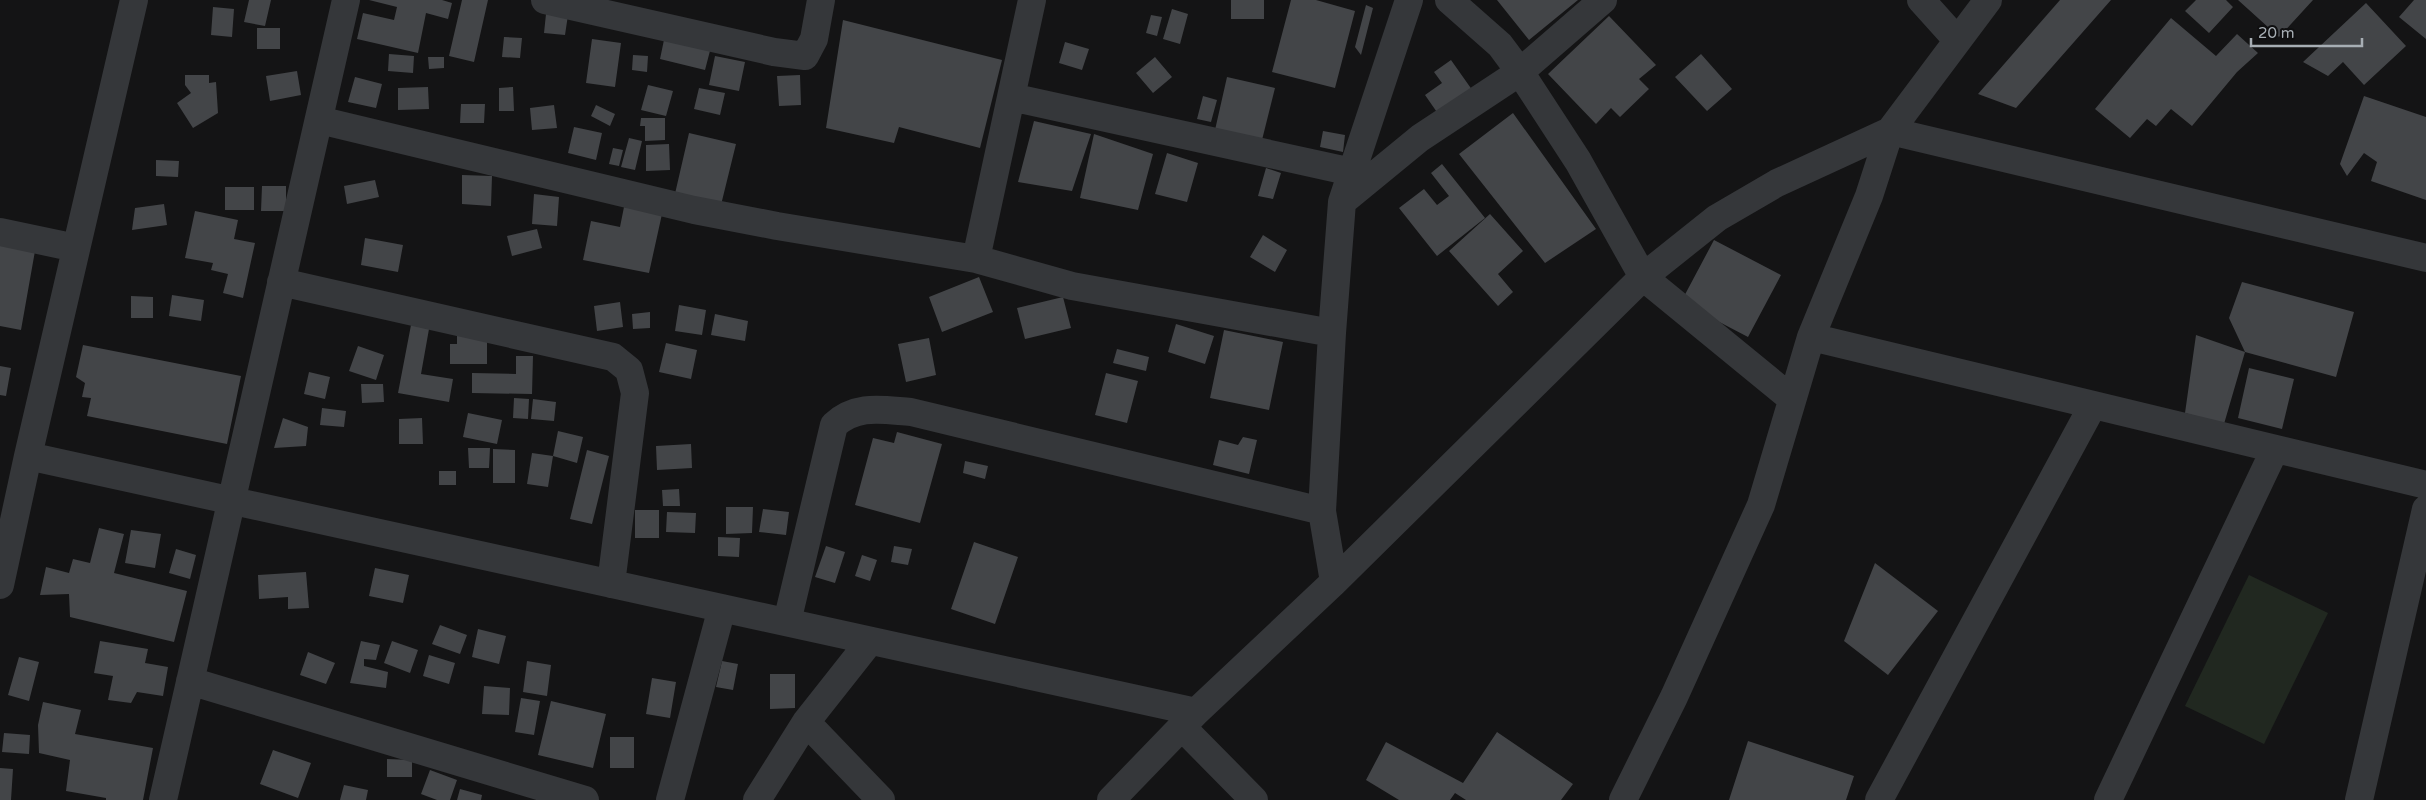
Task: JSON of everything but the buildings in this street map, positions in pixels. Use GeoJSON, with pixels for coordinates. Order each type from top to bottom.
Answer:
{"type":"FeatureCollection","features":[{"type":"Feature","properties":{"kind":"street"},"geometry":{"type":"LineString","coordinates":[[0,586],[5,538],[28,456],[134,0]]}},
{"type":"Feature","properties":{"kind":"street"},"geometry":{"type":"LineString","coordinates":[[162,800],[346,0]]}},
{"type":"Feature","properties":{"kind":"street"},"geometry":{"type":"LineString","coordinates":[[545,0],[774,52],[806,56],[814,39],[821,0]]}},
{"type":"Feature","properties":{"kind":"street"},"geometry":{"type":"LineString","coordinates":[[976,259],[1032,0]]}},
{"type":"Feature","properties":{"kind":"street"},"geometry":{"type":"LineString","coordinates":[[1334,582],[1322,511],[1332,333],[1342,202],[1409,0]]}},
{"type":"Feature","properties":{"kind":"street"},"geometry":{"type":"LineString","coordinates":[[1449,0],[1500,46],[1520,72],[1578,161],[1643,277],[1792,399]]}},
{"type":"Feature","properties":{"kind":"street"},"geometry":{"type":"LineString","coordinates":[[1342,202],[1420,138],[1520,72],[1603,0]]}},
{"type":"Feature","properties":{"kind":"street"},"geometry":{"type":"LineString","coordinates":[[1920,0],[1958,40]]}},
{"type":"Feature","properties":{"kind":"street"},"geometry":{"type":"LineString","coordinates":[[1623,800],[1674,697],[1761,505],[1811,337],[1868,196],[1890,130],[1988,0]]}},
{"type":"Feature","properties":{"kind":"street"},"geometry":{"type":"LineString","coordinates":[[1011,97],[1352,172]]}},
{"type":"Feature","properties":{"kind":"street"},"geometry":{"type":"LineString","coordinates":[[318,120],[694,210],[777,226],[976,259],[1072,286],[1332,333]]}},
{"type":"Feature","properties":{"kind":"street"},"geometry":{"type":"LineString","coordinates":[[1111,800],[1189,719],[1334,582],[1643,277],[1717,218],[1776,183],[1890,130],[2426,258]]}},
{"type":"Feature","properties":{"kind":"street"},"geometry":{"type":"LineString","coordinates":[[0,232],[76,248]]}},
{"type":"Feature","properties":{"kind":"street"},"geometry":{"type":"LineString","coordinates":[[281,282],[613,357],[629,370],[635,393],[611,584]]}},
{"type":"Feature","properties":{"kind":"street"},"geometry":{"type":"LineString","coordinates":[[1811,337],[2426,485]]}},
{"type":"Feature","properties":{"kind":"street"},"geometry":{"type":"LineString","coordinates":[[1879,800],[2093,405]]}},
{"type":"Feature","properties":{"kind":"street"},"geometry":{"type":"LineString","coordinates":[[786,622],[834,425],[846,415],[856,411],[878,409],[911,412],[1322,511]]}},
{"type":"Feature","properties":{"kind":"street"},"geometry":{"type":"LineString","coordinates":[[2108,800],[2275,449]]}},
{"type":"Feature","properties":{"kind":"street"},"geometry":{"type":"LineString","coordinates":[[28,456],[870,641],[1189,719],[1254,800]]}},
{"type":"Feature","properties":{"kind":"street"},"geometry":{"type":"LineString","coordinates":[[2359,800],[2426,509]]}},
{"type":"Feature","properties":{"kind":"street"},"geometry":{"type":"LineString","coordinates":[[670,800],[722,608]]}},
{"type":"Feature","properties":{"kind":"street"},"geometry":{"type":"LineString","coordinates":[[757,800],[806,722],[870,641]]}},
{"type":"Feature","properties":{"kind":"street"},"geometry":{"type":"LineString","coordinates":[[190,680],[585,800]]}},
{"type":"Feature","properties":{"kind":"street"},"geometry":{"type":"LineString","coordinates":[[806,722],[881,800]]}},
{"type":"Feature","properties":{"kind":"shaded area"},"geometry":{"type":"Polygon","coordinates":[[[2249,575],[2328,613],[2264,744],[2185,706],[2249,575]]]}}]}
